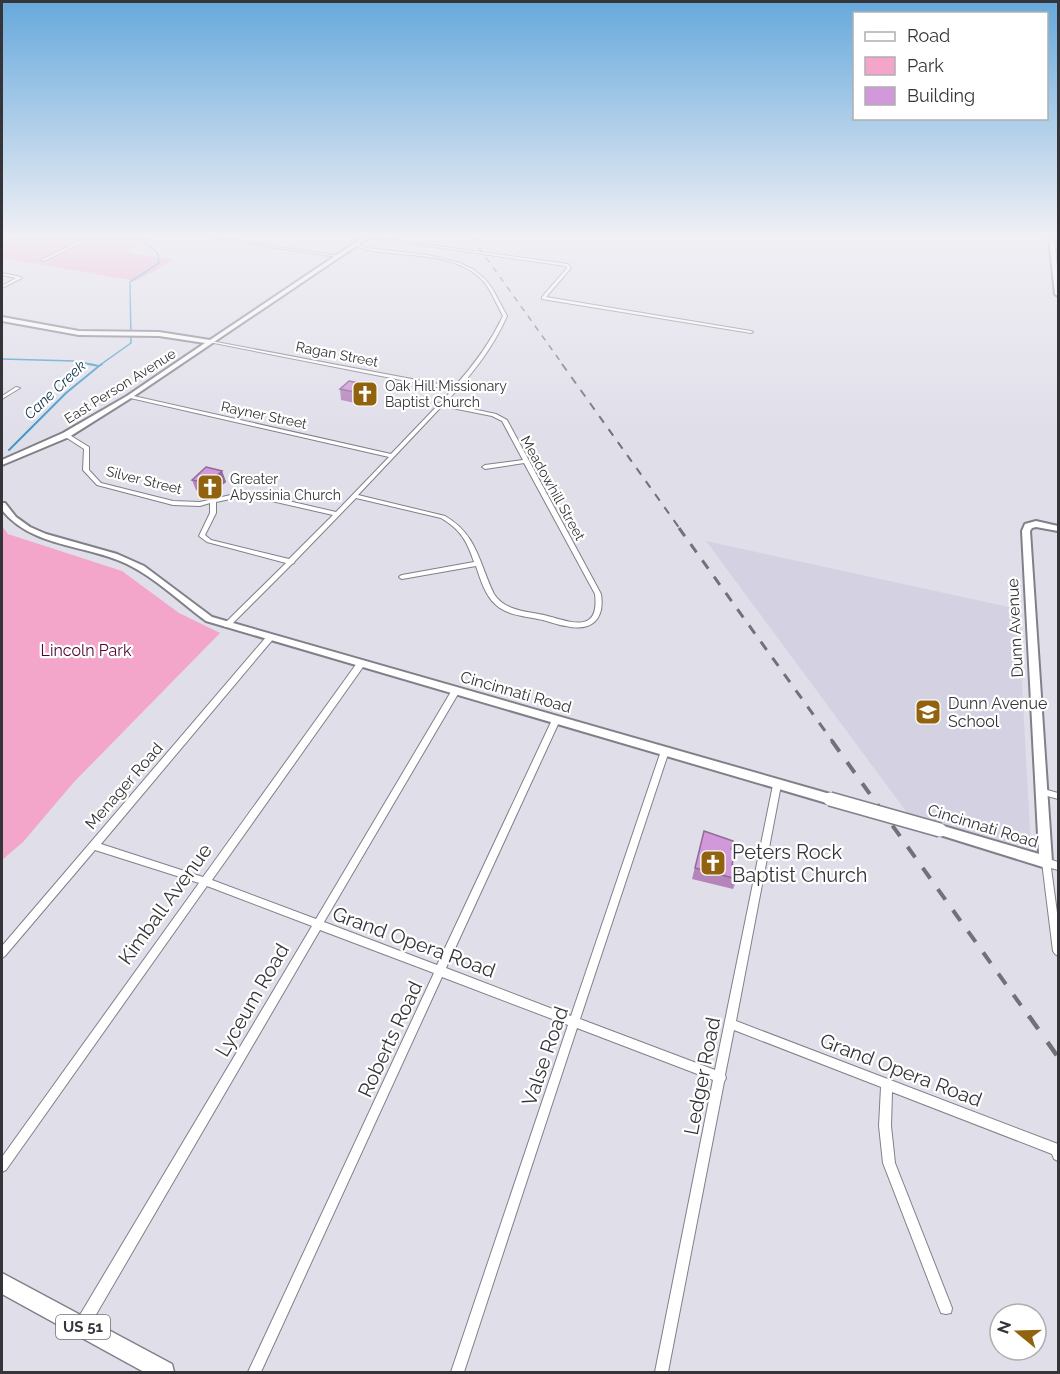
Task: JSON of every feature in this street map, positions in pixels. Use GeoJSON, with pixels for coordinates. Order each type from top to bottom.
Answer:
{"type":"FeatureCollection","features":[{"type":"Feature","properties":{"kind":"main road","name":"US 51"},"geometry":{"type":"LineString","coordinates":[[2,1283],[164,1372]]}},
{"type":"Feature","properties":{"kind":"street","name":"East Person Avenue"},"geometry":{"type":"LineString","coordinates":[[2,464],[66,435],[129,397],[269,302]]}},
{"type":"Feature","properties":{"kind":"street"},"geometry":{"type":"LineString","coordinates":[[227,625],[292,562],[393,456],[455,389],[496,340],[505,316],[497,302]]}},
{"type":"Feature","properties":{"kind":"street"},"geometry":{"type":"LineString","coordinates":[[568,302],[751,332]]}},
{"type":"Feature","properties":{"kind":"street","name":"Ragan Street"},"geometry":{"type":"LineString","coordinates":[[2,319],[79,333],[182,335],[455,389]]}},
{"type":"Feature","properties":{"kind":"street"},"geometry":{"type":"LineString","coordinates":[[2,398],[18,388]]}},
{"type":"Feature","properties":{"kind":"street","name":"Rayner Street"},"geometry":{"type":"LineString","coordinates":[[129,397],[393,456]]}},
{"type":"Feature","properties":{"kind":"street","name":"Meadowhill Street"},"geometry":{"type":"LineString","coordinates":[[440,404],[494,415],[504,420],[524,461],[598,594],[600,608],[596,617],[588,624],[575,626],[511,610],[497,603],[477,564]]}},
{"type":"Feature","properties":{"kind":"street","name":"Silver Street"},"geometry":{"type":"LineString","coordinates":[[66,435],[87,448],[87,470],[99,484],[173,503],[213,502]]}},
{"type":"Feature","properties":{"kind":"street"},"geometry":{"type":"LineString","coordinates":[[485,467],[524,461]]}},
{"type":"Feature","properties":{"kind":"street"},"geometry":{"type":"LineString","coordinates":[[292,562],[209,541],[202,536],[213,513],[213,502],[235,496],[254,495],[336,514]]}},
{"type":"Feature","properties":{"kind":"street"},"geometry":{"type":"LineString","coordinates":[[354,496],[443,517],[467,533],[477,564],[402,577]]}},
{"type":"Feature","properties":{"kind":"street","name":"Cincinnati Road"},"geometry":{"type":"LineString","coordinates":[[2,505],[16,523],[41,536],[129,562],[209,619],[360,665],[1052,864]]}},
{"type":"Feature","properties":{"kind":"street","name":"Dunn Avenue"},"geometry":{"type":"LineString","coordinates":[[1059,528],[1036,524],[1028,526],[1026,531],[1041,791],[1052,864],[1059,951]]}},
{"type":"Feature","properties":{"kind":"street","name":"Menager Road"},"geometry":{"type":"LineString","coordinates":[[2,953],[270,638]]}},
{"type":"Feature","properties":{"kind":"street","name":"Kimball Avenue"},"geometry":{"type":"LineString","coordinates":[[2,1166],[360,665]]}},
{"type":"Feature","properties":{"kind":"street","name":"Lyceum Road"},"geometry":{"type":"LineString","coordinates":[[81,1326],[455,692]]}},
{"type":"Feature","properties":{"kind":"street","name":"Roberts Road"},"geometry":{"type":"LineString","coordinates":[[254,1372],[442,971],[555,720]]}},
{"type":"Feature","properties":{"kind":"street","name":"Valse Road"},"geometry":{"type":"LineString","coordinates":[[457,1372],[665,752]]}},
{"type":"Feature","properties":{"kind":"street","name":"Ledger Road"},"geometry":{"type":"LineString","coordinates":[[661,1372],[721,1078],[777,785]]}},
{"type":"Feature","properties":{"kind":"street"},"geometry":{"type":"LineString","coordinates":[[1041,791],[1059,796]]}},
{"type":"Feature","properties":{"kind":"street","name":"Grand Opera Road"},"geometry":{"type":"LineString","coordinates":[[93,845],[204,881],[721,1078]]}},
{"type":"Feature","properties":{"kind":"street","name":"Grand Opera Road"},"geometry":{"type":"LineString","coordinates":[[731,1024],[1058,1150]]}},
{"type":"Feature","properties":{"kind":"street"},"geometry":{"type":"LineString","coordinates":[[887,1084],[885,1126],[889,1163],[946,1308]]}},
{"type":"Feature","properties":{"kind":"street"},"geometry":{"type":"LineString","coordinates":[[1058,1150],[1059,1155]]}},
{"type":"Feature","properties":{"kind":"shaded area","name":"Dunn Avenue School"},"geometry":{"type":"Polygon","coordinates":[[[706,541],[1018,609],[1031,849],[908,814],[706,541]]]}},
{"type":"Feature","properties":{"kind":"green space","name":"Lincoln Park"},"geometry":{"type":"Polygon","coordinates":[[[2,526],[8,534],[122,571],[179,613],[220,633],[74,782],[23,842],[2,860],[2,526]]]}},
{"type":"Feature","properties":{"kind":"building"},"geometry":{"type":"Polygon","coordinates":[[[349,381],[368,385],[359,393],[340,389],[349,381]]]}},
{"type":"Feature","properties":{"kind":"building"},"geometry":{"type":"Polygon","coordinates":[[[206,467],[222,471],[208,483],[192,480],[206,467]]]}},
{"type":"Feature","properties":{"kind":"building"},"geometry":{"type":"Polygon","coordinates":[[[704,831],[733,841],[731,849],[735,851],[732,865],[740,867],[737,879],[695,868],[704,831]]]}},
{"type":"Feature","properties":{"kind":"waterway"},"geometry":{"type":"LineString","coordinates":[[100,365],[131,343],[130,302]]}},
{"type":"Feature","properties":{"kind":"waterway","name":"Cane Creek"},"geometry":{"type":"LineString","coordinates":[[2,359],[75,361],[95,365]]}},
{"type":"Feature","properties":{"kind":"waterway","name":"Cane Creek"},"geometry":{"type":"LineString","coordinates":[[88,364],[99,366]]}},
{"type":"Feature","properties":{"kind":"waterway","name":"Cane Creek"},"geometry":{"type":"LineString","coordinates":[[9,450],[66,393],[99,366]]}},
{"type":"Feature","properties":{"kind":"railway"},"geometry":{"type":"LineString","coordinates":[[518,302],[563,365]]}},
{"type":"Feature","properties":{"kind":"railway"},"geometry":{"type":"LineString","coordinates":[[562,364],[680,529]]}},
{"type":"Feature","properties":{"kind":"railway"},"geometry":{"type":"LineString","coordinates":[[679,528],[833,742]]}},
{"type":"Feature","properties":{"kind":"railway"},"geometry":{"type":"LineString","coordinates":[[832,741],[1030,1018]]}},
{"type":"Feature","properties":{"kind":"railway"},"geometry":{"type":"LineString","coordinates":[[1029,1016],[1058,1057]]}},
{"type":"Feature","properties":{"kind":"place","name":"Oak Hill Missionary Baptist Church"},"geometry":{"type":"Point","coordinates":[365,394]}},
{"type":"Feature","properties":{"kind":"place","name":"Greater Abyssinia Church"},"geometry":{"type":"Point","coordinates":[210,487]}},
{"type":"Feature","properties":{"kind":"place","name":"Dunn Avenue School"},"geometry":{"type":"Point","coordinates":[928,712]}},
{"type":"Feature","properties":{"kind":"place","name":"Peters Rock Baptist Church"},"geometry":{"type":"Point","coordinates":[713,863]}}]}
